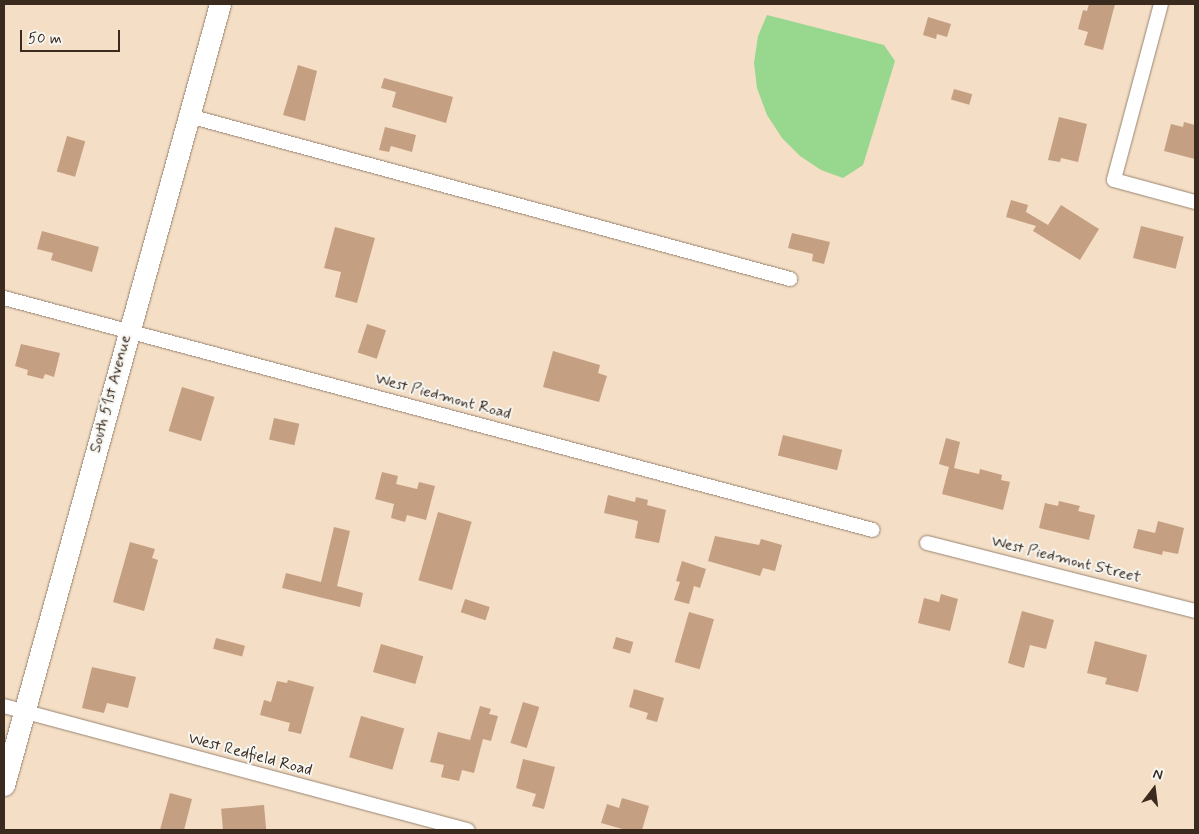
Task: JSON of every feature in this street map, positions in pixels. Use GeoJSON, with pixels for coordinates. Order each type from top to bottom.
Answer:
{"type":"FeatureCollection","features":[{"type":"Feature","properties":{"kind":"main road","name":"South 51st Avenue"},"geometry":{"type":"LineString","coordinates":[[4,785],[128,331],[220,4]]}},
{"type":"Feature","properties":{"kind":"street"},"geometry":{"type":"LineString","coordinates":[[1161,4],[1114,180],[1195,202]]}},
{"type":"Feature","properties":{"kind":"street"},"geometry":{"type":"LineString","coordinates":[[189,116],[790,279]]}},
{"type":"Feature","properties":{"kind":"street","name":"West Piedmont Road"},"geometry":{"type":"LineString","coordinates":[[4,298],[873,530]]}},
{"type":"Feature","properties":{"kind":"street","name":"West Piedmont Street"},"geometry":{"type":"LineString","coordinates":[[927,543],[1195,611]]}},
{"type":"Feature","properties":{"kind":"street","name":"West Redfield Road"},"geometry":{"type":"LineString","coordinates":[[4,706],[24,713],[468,830]]}},
{"type":"Feature","properties":{"kind":"green space"},"geometry":{"type":"Polygon","coordinates":[[[767,15],[884,45],[895,61],[863,165],[843,178],[821,170],[800,156],[782,138],[767,115],[757,88],[754,63],[758,36],[767,15]]]}},
{"type":"Feature","properties":{"kind":"building"},"geometry":{"type":"Polygon","coordinates":[[[1089,4],[1115,4],[1103,50],[1084,45],[1088,32],[1078,29],[1083,10],[1087,11],[1089,4]]]}},
{"type":"Feature","properties":{"kind":"building"},"geometry":{"type":"Polygon","coordinates":[[[928,17],[951,24],[947,37],[937,34],[936,39],[923,35],[928,17]]]}},
{"type":"Feature","properties":{"kind":"building"},"geometry":{"type":"Polygon","coordinates":[[[298,65],[317,71],[305,121],[283,115],[298,65]]]}},
{"type":"Feature","properties":{"kind":"building"},"geometry":{"type":"Polygon","coordinates":[[[384,78],[453,97],[446,123],[392,107],[396,92],[381,88],[384,78]]]}},
{"type":"Feature","properties":{"kind":"building"},"geometry":{"type":"Polygon","coordinates":[[[954,89],[972,94],[969,105],[951,100],[954,89]]]}},
{"type":"Feature","properties":{"kind":"building"},"geometry":{"type":"Polygon","coordinates":[[[1059,117],[1087,124],[1078,162],[1061,158],[1060,162],[1048,160],[1059,117]]]}},
{"type":"Feature","properties":{"kind":"building"},"geometry":{"type":"Polygon","coordinates":[[[1184,122],[1195,125],[1195,159],[1164,151],[1171,124],[1183,127],[1184,122]]]}},
{"type":"Feature","properties":{"kind":"building"},"geometry":{"type":"Polygon","coordinates":[[[385,127],[416,135],[412,152],[391,146],[389,152],[379,150],[385,127]]]}},
{"type":"Feature","properties":{"kind":"building"},"geometry":{"type":"Polygon","coordinates":[[[67,136],[85,141],[75,177],[57,172],[67,136]]]}},
{"type":"Feature","properties":{"kind":"building"},"geometry":{"type":"Polygon","coordinates":[[[1011,200],[1028,205],[1026,212],[1048,225],[1061,205],[1099,229],[1080,260],[1033,231],[1036,226],[1006,217],[1011,200]]]}},
{"type":"Feature","properties":{"kind":"building"},"geometry":{"type":"Polygon","coordinates":[[[1141,226],[1184,237],[1176,269],[1133,258],[1141,226]]]}},
{"type":"Feature","properties":{"kind":"building"},"geometry":{"type":"Polygon","coordinates":[[[335,227],[375,238],[357,303],[335,297],[341,272],[324,268],[335,227]]]}},
{"type":"Feature","properties":{"kind":"building"},"geometry":{"type":"Polygon","coordinates":[[[42,231],[99,247],[92,272],[51,260],[53,253],[37,249],[42,231]]]}},
{"type":"Feature","properties":{"kind":"building"},"geometry":{"type":"Polygon","coordinates":[[[792,233],[830,242],[824,264],[812,261],[813,254],[788,248],[792,233]]]}},
{"type":"Feature","properties":{"kind":"building"},"geometry":{"type":"Polygon","coordinates":[[[367,324],[386,330],[377,359],[358,353],[367,324]]]}},
{"type":"Feature","properties":{"kind":"building"},"geometry":{"type":"Polygon","coordinates":[[[21,344],[60,353],[54,377],[45,374],[43,379],[27,375],[28,370],[15,366],[21,344]]]}},
{"type":"Feature","properties":{"kind":"building"},"geometry":{"type":"Polygon","coordinates":[[[553,351],[600,365],[598,373],[607,376],[599,402],[543,387],[553,351]]]}},
{"type":"Feature","properties":{"kind":"building"},"geometry":{"type":"Polygon","coordinates":[[[182,387],[215,397],[201,441],[169,431],[182,387]]]}},
{"type":"Feature","properties":{"kind":"building"},"geometry":{"type":"Polygon","coordinates":[[[274,418],[299,424],[294,445],[269,439],[274,418]]]}},
{"type":"Feature","properties":{"kind":"building"},"geometry":{"type":"Polygon","coordinates":[[[783,435],[842,450],[837,470],[778,455],[783,435]]]}},
{"type":"Feature","properties":{"kind":"building"},"geometry":{"type":"Polygon","coordinates":[[[946,438],[960,442],[954,468],[979,474],[980,469],[1002,475],[1001,480],[1010,482],[1003,510],[942,494],[949,467],[939,464],[946,438]]]}},
{"type":"Feature","properties":{"kind":"building"},"geometry":{"type":"Polygon","coordinates":[[[382,472],[398,476],[396,484],[417,489],[419,482],[435,486],[426,520],[407,515],[405,522],[391,518],[394,504],[375,499],[382,472]]]}},
{"type":"Feature","properties":{"kind":"building"},"geometry":{"type":"Polygon","coordinates":[[[608,495],[635,502],[636,497],[648,500],[647,505],[666,510],[659,543],[635,538],[638,521],[604,513],[608,495]]]}},
{"type":"Feature","properties":{"kind":"building"},"geometry":{"type":"Polygon","coordinates":[[[1059,501],[1080,506],[1078,511],[1095,515],[1089,540],[1039,528],[1045,503],[1058,506],[1059,501]]]}},
{"type":"Feature","properties":{"kind":"building"},"geometry":{"type":"Polygon","coordinates":[[[438,512],[472,522],[452,590],[418,580],[438,512]]]}},
{"type":"Feature","properties":{"kind":"building"},"geometry":{"type":"Polygon","coordinates":[[[1158,521],[1184,528],[1178,554],[1163,551],[1162,555],[1133,548],[1138,529],[1155,533],[1158,521]]]}},
{"type":"Feature","properties":{"kind":"building"},"geometry":{"type":"Polygon","coordinates":[[[334,527],[350,531],[337,586],[363,593],[360,607],[282,588],[286,573],[321,582],[334,527]]]}},
{"type":"Feature","properties":{"kind":"building"},"geometry":{"type":"Polygon","coordinates":[[[715,536],[759,545],[761,539],[782,545],[775,571],[763,568],[760,576],[708,561],[715,536]]]}},
{"type":"Feature","properties":{"kind":"building"},"geometry":{"type":"Polygon","coordinates":[[[130,542],[155,549],[152,558],[158,560],[144,611],[113,602],[130,542]]]}},
{"type":"Feature","properties":{"kind":"building"},"geometry":{"type":"Polygon","coordinates":[[[682,561],[706,569],[700,588],[694,586],[689,604],[674,600],[680,582],[676,581],[682,561]]]}},
{"type":"Feature","properties":{"kind":"building"},"geometry":{"type":"Polygon","coordinates":[[[941,594],[958,599],[950,631],[918,623],[924,598],[939,602],[941,594]]]}},
{"type":"Feature","properties":{"kind":"building"},"geometry":{"type":"Polygon","coordinates":[[[465,599],[490,607],[485,620],[461,612],[465,599]]]}},
{"type":"Feature","properties":{"kind":"building"},"geometry":{"type":"Polygon","coordinates":[[[1022,611],[1054,620],[1046,649],[1030,645],[1024,668],[1008,663],[1022,611]]]}},
{"type":"Feature","properties":{"kind":"building"},"geometry":{"type":"Polygon","coordinates":[[[689,612],[714,619],[700,669],[675,662],[689,612]]]}},
{"type":"Feature","properties":{"kind":"building"},"geometry":{"type":"Polygon","coordinates":[[[616,637],[633,642],[630,653],[613,649],[616,637]]]}},
{"type":"Feature","properties":{"kind":"building"},"geometry":{"type":"Polygon","coordinates":[[[216,638],[245,646],[242,656],[213,649],[216,638]]]}},
{"type":"Feature","properties":{"kind":"building"},"geometry":{"type":"Polygon","coordinates":[[[1095,641],[1147,655],[1138,692],[1105,684],[1107,678],[1087,673],[1095,641]]]}},
{"type":"Feature","properties":{"kind":"building"},"geometry":{"type":"Polygon","coordinates":[[[381,644],[423,656],[415,684],[373,672],[381,644]]]}},
{"type":"Feature","properties":{"kind":"building"},"geometry":{"type":"Polygon","coordinates":[[[92,667],[136,677],[128,708],[107,703],[104,713],[82,708],[92,667]]]}},
{"type":"Feature","properties":{"kind":"building"},"geometry":{"type":"Polygon","coordinates":[[[288,680],[314,687],[301,734],[288,731],[290,723],[260,715],[264,700],[271,702],[277,681],[287,683],[288,680]]]}},
{"type":"Feature","properties":{"kind":"building"},"geometry":{"type":"Polygon","coordinates":[[[634,689],[664,698],[657,722],[646,719],[648,713],[629,707],[634,689]]]}},
{"type":"Feature","properties":{"kind":"building"},"geometry":{"type":"Polygon","coordinates":[[[523,702],[539,707],[527,748],[510,743],[523,702]]]}},
{"type":"Feature","properties":{"kind":"building"},"geometry":{"type":"Polygon","coordinates":[[[480,706],[491,709],[489,714],[498,716],[491,741],[483,739],[474,773],[462,770],[459,781],[441,777],[444,765],[430,762],[438,732],[470,740],[480,706]]]}},
{"type":"Feature","properties":{"kind":"building"},"geometry":{"type":"Polygon","coordinates":[[[361,716],[404,728],[392,770],[349,757],[361,716]]]}},
{"type":"Feature","properties":{"kind":"building"},"geometry":{"type":"Polygon","coordinates":[[[523,759],[555,767],[544,809],[532,806],[536,794],[516,788],[523,759]]]}},
{"type":"Feature","properties":{"kind":"building"},"geometry":{"type":"Polygon","coordinates":[[[170,793],[192,799],[184,830],[160,830],[170,793]]]}},
{"type":"Feature","properties":{"kind":"building"},"geometry":{"type":"Polygon","coordinates":[[[622,798],[649,806],[642,830],[626,830],[601,823],[607,804],[619,808],[622,798]]]}},
{"type":"Feature","properties":{"kind":"building"},"geometry":{"type":"Polygon","coordinates":[[[264,805],[266,830],[223,830],[221,809],[264,805]]]}}]}
